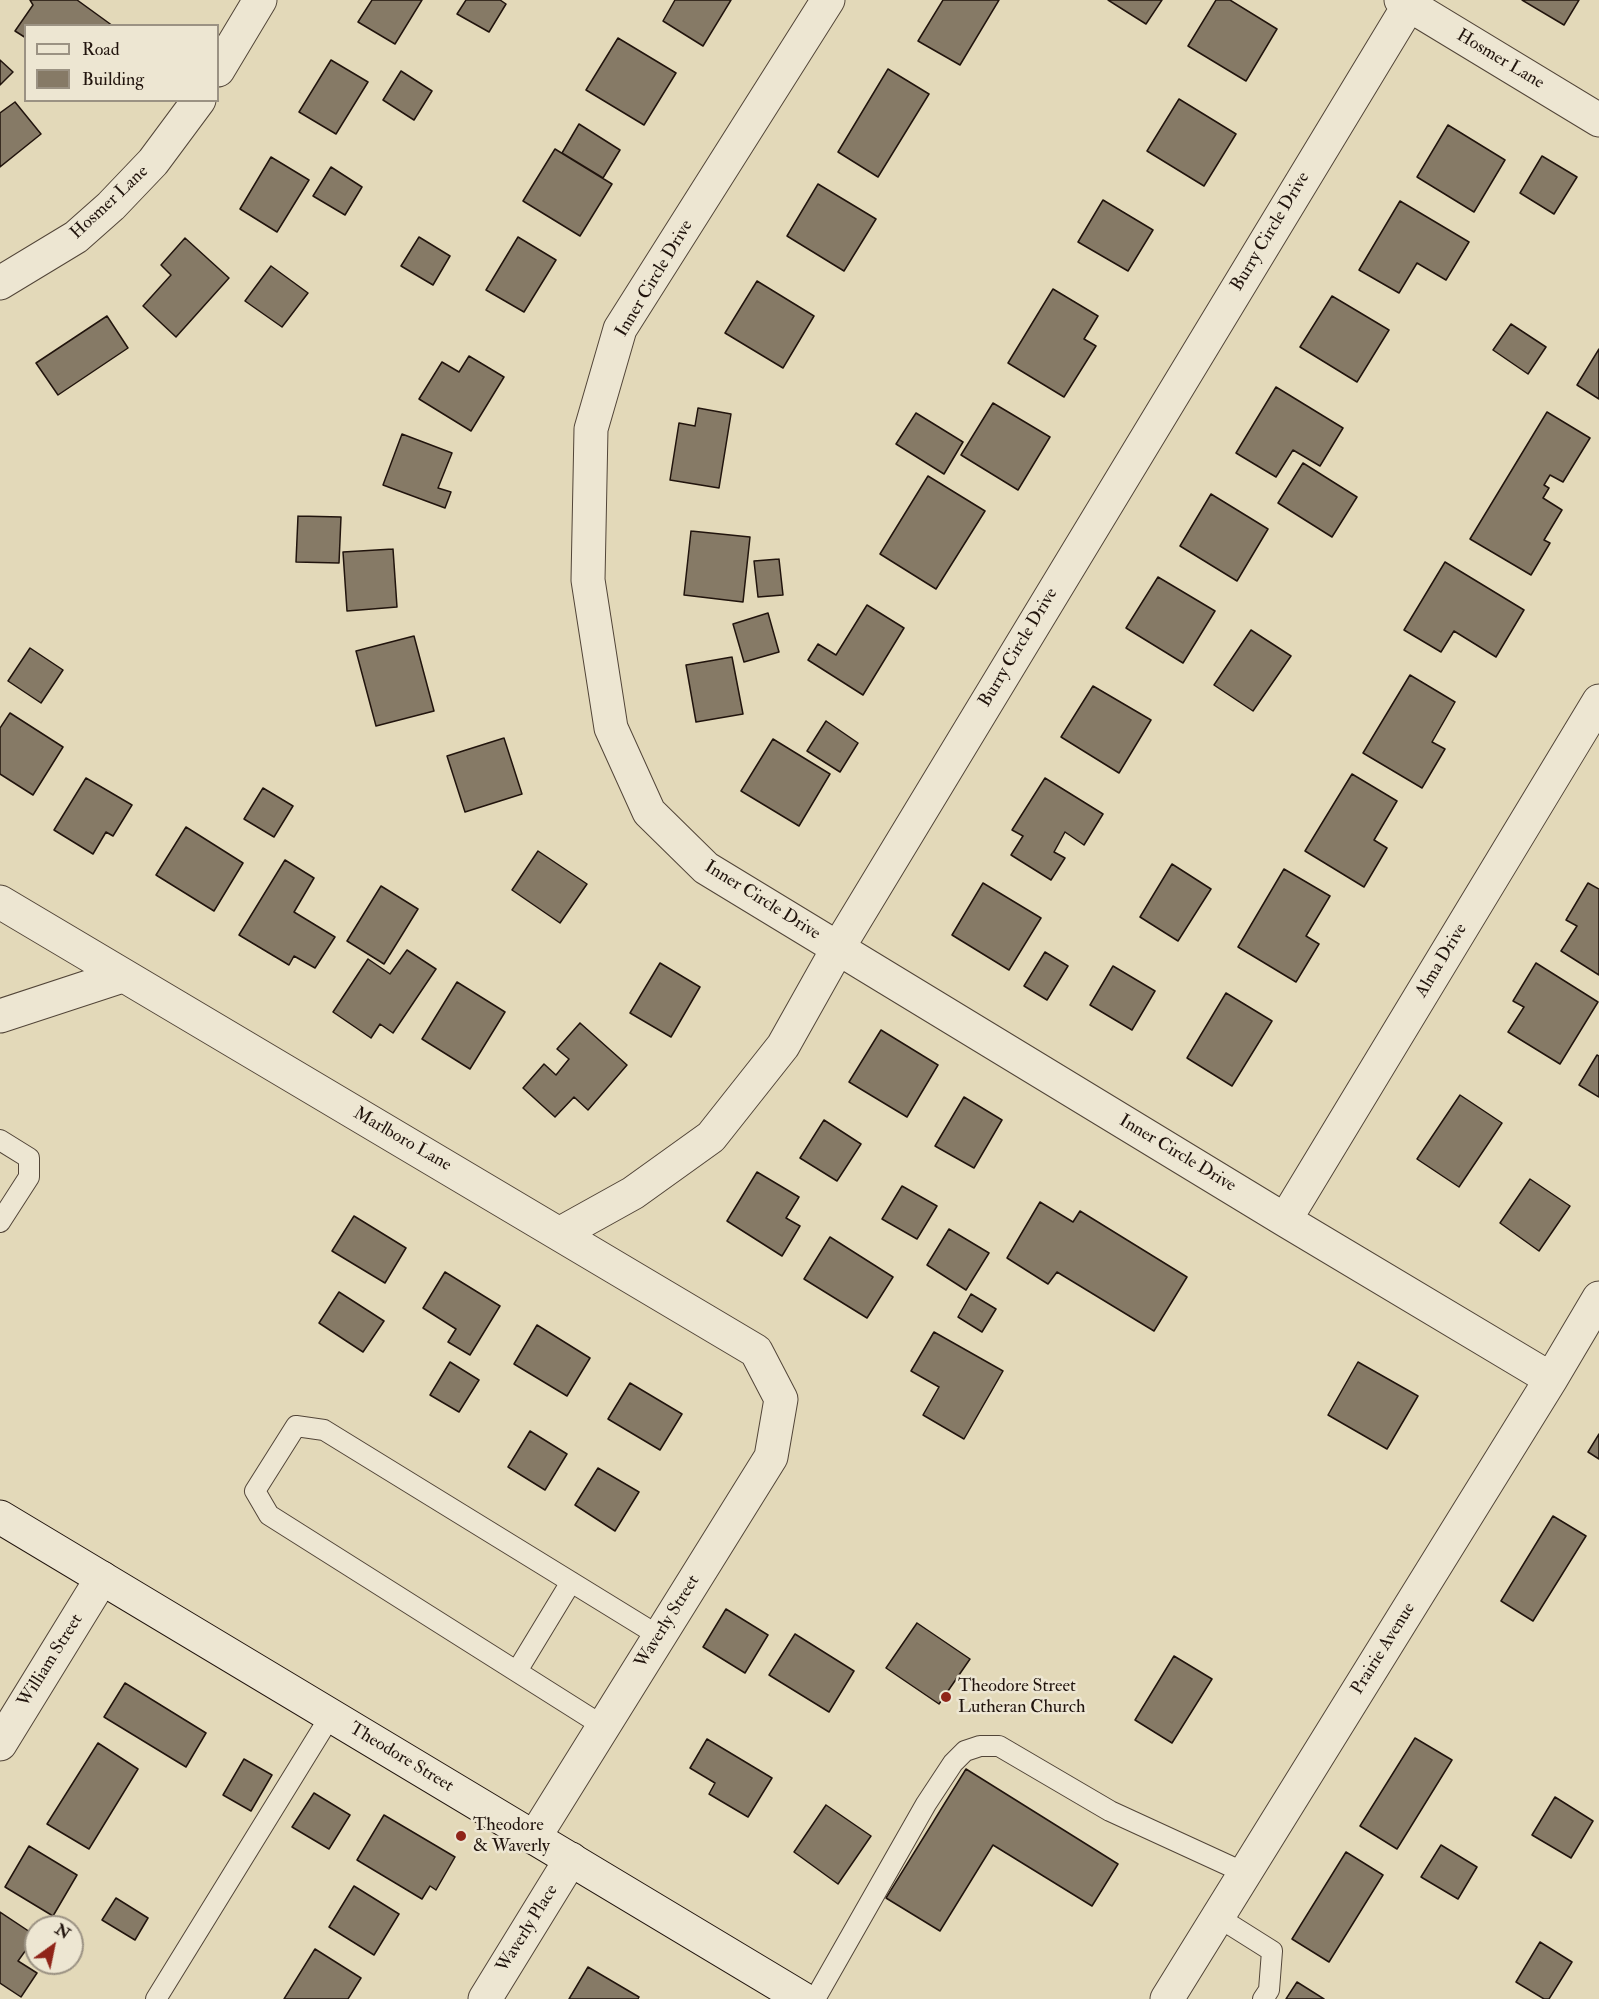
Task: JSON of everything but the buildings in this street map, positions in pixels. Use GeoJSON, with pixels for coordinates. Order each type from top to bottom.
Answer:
{"type":"FeatureCollection","features":[{"type":"Feature","properties":{"kind":"street"},"geometry":{"type":"LineString","coordinates":[[219,68],[260,0]]}},
{"type":"Feature","properties":{"kind":"street","name":"Inner Circle Drive"},"geometry":{"type":"LineString","coordinates":[[828,0],[620,329],[591,429],[588,580],[611,728],[649,812],[706,868],[1551,1379]]}},
{"type":"Feature","properties":{"kind":"street","name":"Burry Circle Drive"},"geometry":{"type":"LineString","coordinates":[[561,1233],[633,1193],[711,1137],[783,1046],[838,948],[1407,2]]}},
{"type":"Feature","properties":{"kind":"street","name":"Hosmer Lane"},"geometry":{"type":"LineString","coordinates":[[1407,2],[1599,120]]}},
{"type":"Feature","properties":{"kind":"street","name":"Hosmer Lane"},"geometry":{"type":"LineString","coordinates":[[0,283],[76,237],[111,206],[153,162],[198,102]]}},
{"type":"Feature","properties":{"kind":"street","name":"Alma Drive"},"geometry":{"type":"LineString","coordinates":[[1285,1220],[1599,701]]}},
{"type":"Feature","properties":{"kind":"street","name":"Marlboro Lane"},"geometry":{"type":"LineString","coordinates":[[0,902],[561,1233],[756,1351],[781,1399]]}},
{"type":"Feature","properties":{"kind":"street"},"geometry":{"type":"LineString","coordinates":[[0,1016],[123,976]]}},
{"type":"Feature","properties":{"kind":"street","name":"Prairie Avenue"},"geometry":{"type":"LineString","coordinates":[[1167,1999],[1599,1298]]}},
{"type":"Feature","properties":{"kind":"street","name":"Waverly Street"},"geometry":{"type":"LineString","coordinates":[[534,1838],[771,1457],[781,1399]]}},
{"type":"Feature","properties":{"kind":"street","name":"Theodore Street"},"geometry":{"type":"LineString","coordinates":[[0,1517],[803,1999]]}},
{"type":"Feature","properties":{"kind":"street","name":"William Street"},"geometry":{"type":"LineString","coordinates":[[0,1744],[102,1578]]}},
{"type":"Feature","properties":{"kind":"street","name":"Waverly Place"},"geometry":{"type":"LineString","coordinates":[[485,1999],[571,1859]]}},
{"type":"Feature","properties":{"kind":"lane"},"geometry":{"type":"LineString","coordinates":[[0,1140],[29,1158],[29,1177],[0,1222]]}},
{"type":"Feature","properties":{"kind":"lane"},"geometry":{"type":"LineString","coordinates":[[603,1726],[268,1515],[255,1491],[296,1426],[324,1430],[659,1636]]}},
{"type":"Feature","properties":{"kind":"lane"},"geometry":{"type":"LineString","coordinates":[[517,1671],[571,1582]]}},
{"type":"Feature","properties":{"kind":"lane"},"geometry":{"type":"LineString","coordinates":[[156,1999],[331,1715]]}},
{"type":"Feature","properties":{"kind":"lane"},"geometry":{"type":"LineString","coordinates":[[815,1999],[880,1882],[953,1762],[965,1751],[980,1746],[999,1746],[1110,1811],[1245,1874]]}},
{"type":"Feature","properties":{"kind":"lane"},"geometry":{"type":"LineString","coordinates":[[1218,1917],[1272,1951],[1269,1990],[1263,1999]]}},
{"type":"Feature","properties":{"kind":"place","name":"Theodore Street Lutheran Church"},"geometry":{"type":"Point","coordinates":[946,1697]}},
{"type":"Feature","properties":{"kind":"place","name":"Theodore & Waverly"},"geometry":{"type":"Point","coordinates":[461,1836]}}]}
